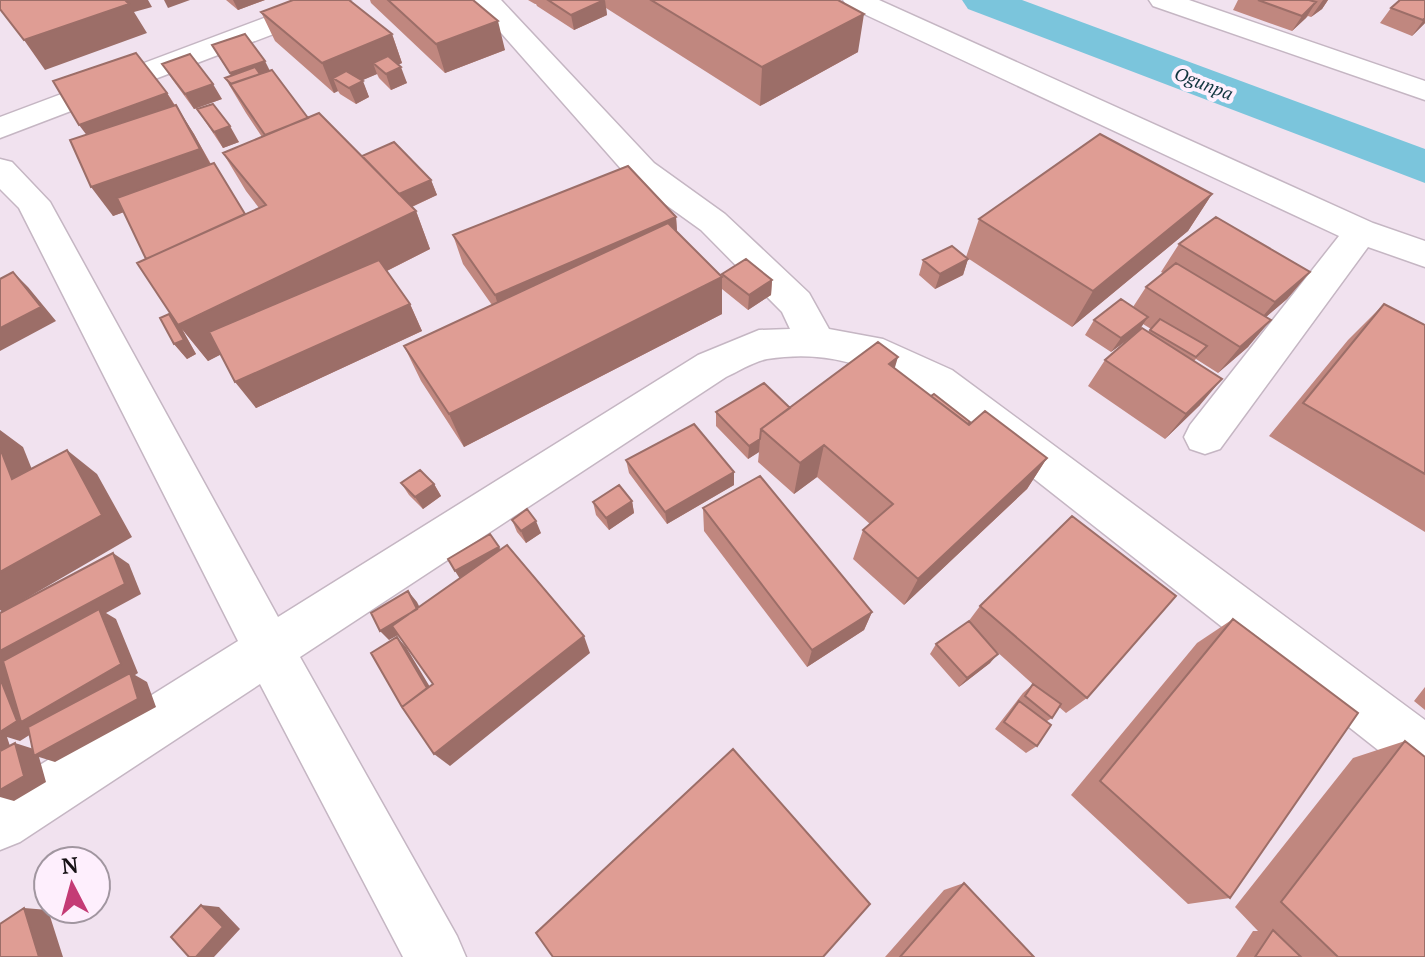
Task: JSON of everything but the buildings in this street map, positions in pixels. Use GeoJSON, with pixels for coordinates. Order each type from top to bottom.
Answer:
{"type":"FeatureCollection","features":[{"type":"Feature","properties":{"kind":"street"},"geometry":{"type":"LineString","coordinates":[[0,128],[337,0]]}},
{"type":"Feature","properties":{"kind":"street"},"geometry":{"type":"LineString","coordinates":[[486,0],[642,171],[713,222],[796,303],[817,342]]}},
{"type":"Feature","properties":{"kind":"street"},"geometry":{"type":"LineString","coordinates":[[857,0],[1361,232],[1425,254]]}},
{"type":"Feature","properties":{"kind":"street"},"geometry":{"type":"LineString","coordinates":[[1163,0],[1425,91]]}},
{"type":"Feature","properties":{"kind":"street"},"geometry":{"type":"LineString","coordinates":[[0,170],[33,202],[270,652],[436,957]]}},
{"type":"Feature","properties":{"kind":"street"},"geometry":{"type":"LineString","coordinates":[[1205,437],[1361,232]]}},
{"type":"Feature","properties":{"kind":"street"},"geometry":{"type":"LineString","coordinates":[[0,822],[270,652],[712,366],[759,345],[817,342],[869,350],[938,381],[1425,753]]}},
{"type":"Feature","properties":{"kind":"waterway","name":"Ogunpa"},"geometry":{"type":"LineString","coordinates":[[983,0],[1425,167]]}}]}
